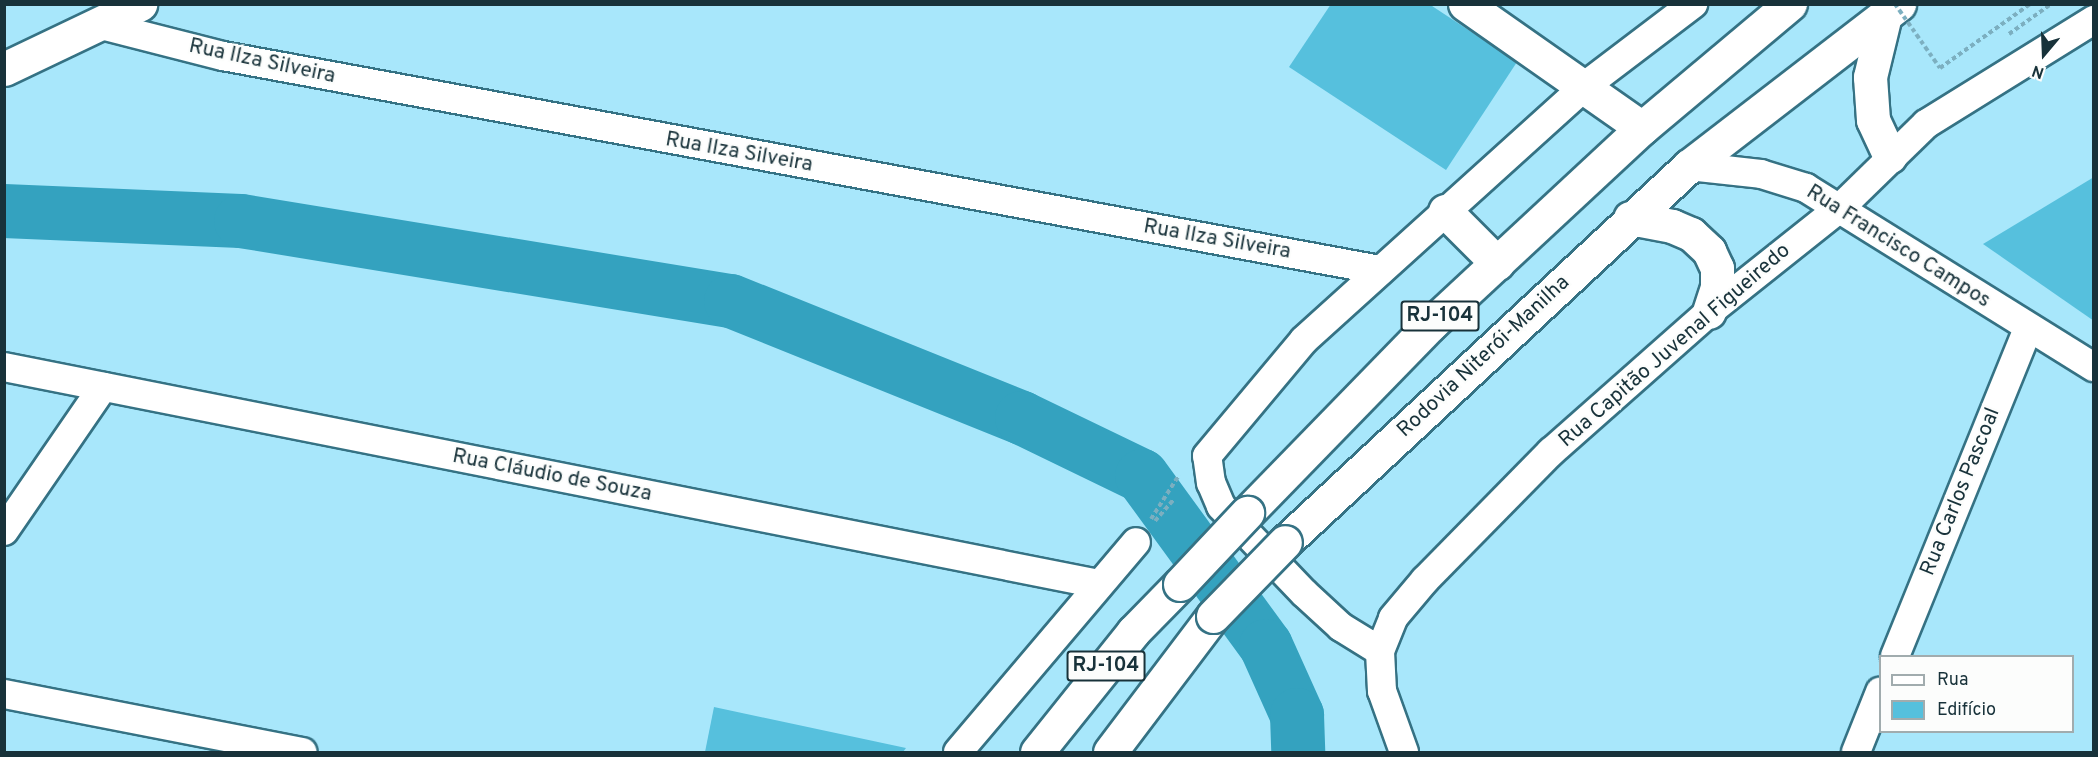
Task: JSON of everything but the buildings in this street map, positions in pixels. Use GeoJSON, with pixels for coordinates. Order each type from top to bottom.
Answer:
{"type":"FeatureCollection","features":[{"type":"Feature","properties":{"kind":"main road"},"geometry":{"type":"LineString","coordinates":[[4,69],[101,25],[140,4]]}},
{"type":"Feature","properties":{"kind":"main road"},"geometry":{"type":"LineString","coordinates":[[1465,4],[1642,128]]}},
{"type":"Feature","properties":{"kind":"main road","name":"RJ-104"},"geometry":{"type":"LineString","coordinates":[[1037,753],[1133,632],[1431,324],[1642,128],[1790,4]]}},
{"type":"Feature","properties":{"kind":"main road"},"geometry":{"type":"LineString","coordinates":[[1890,156],[1872,120],[1870,77],[1893,8]]}},
{"type":"Feature","properties":{"kind":"main road","name":"Rodovia Niterói-Manilha"},"geometry":{"type":"LineString","coordinates":[[1110,753],[1214,616],[1285,542],[1567,282],[1630,218],[1689,166],[1893,8]]}},
{"type":"Feature","properties":{"kind":"main road"},"geometry":{"type":"LineString","coordinates":[[1445,211],[1497,263]]}},
{"type":"Feature","properties":{"kind":"main road"},"geometry":{"type":"LineString","coordinates":[[1630,218],[1672,226],[1691,234],[1709,251],[1717,268],[1717,287],[1709,312]]}},
{"type":"Feature","properties":{"kind":"street"},"geometry":{"type":"LineString","coordinates":[[1380,651],[1341,627],[1221,506],[1207,456],[1304,340],[1585,86],[1693,4]]}},
{"type":"Feature","properties":{"kind":"street","name":"Rua Capitão Juvenal Figueiredo"},"geometry":{"type":"LineString","coordinates":[[1404,753],[1382,691],[1380,651],[1393,618],[1425,580],[1551,452],[1709,312],[1841,207],[1890,156],[1926,124],[2094,20]]}},
{"type":"Feature","properties":{"kind":"street","name":"Rua Ilza Silveira"},"geometry":{"type":"LineString","coordinates":[[101,25],[258,63],[1380,270]]}},
{"type":"Feature","properties":{"kind":"street","name":"Rua Francisco Campos"},"geometry":{"type":"LineString","coordinates":[[1689,166],[1761,174],[1806,188],[1841,207],[2028,328],[2094,367]]}},
{"type":"Feature","properties":{"kind":"street","name":"Rua Carlos Pascoal"},"geometry":{"type":"LineString","coordinates":[[1896,655],[2028,328]]}},
{"type":"Feature","properties":{"kind":"street","name":"Rua Cláudio de Souza"},"geometry":{"type":"LineString","coordinates":[[4,367],[1099,584]]}},
{"type":"Feature","properties":{"kind":"street"},"geometry":{"type":"LineString","coordinates":[[4,531],[103,387]]}},
{"type":"Feature","properties":{"kind":"street"},"geometry":{"type":"LineString","coordinates":[[958,753],[1136,542]]}},
{"type":"Feature","properties":{"kind":"street"},"geometry":{"type":"LineString","coordinates":[[4,694],[302,753]]}},
{"type":"Feature","properties":{"kind":"street"},"geometry":{"type":"LineString","coordinates":[[1856,753],[1879,697]]}},
{"type":"Feature","properties":{"kind":"path"},"geometry":{"type":"LineString","coordinates":[[1893,8],[1940,68],[2030,4]]}},
{"type":"Feature","properties":{"kind":"path"},"geometry":{"type":"LineString","coordinates":[[1136,542],[1176,477]]}},
{"type":"Feature","properties":{"kind":"waterway"},"geometry":{"type":"LineString","coordinates":[[4,211],[241,221],[731,301],[1022,418],[1142,476],[1266,646],[1297,715],[1298,752]]}}]}
